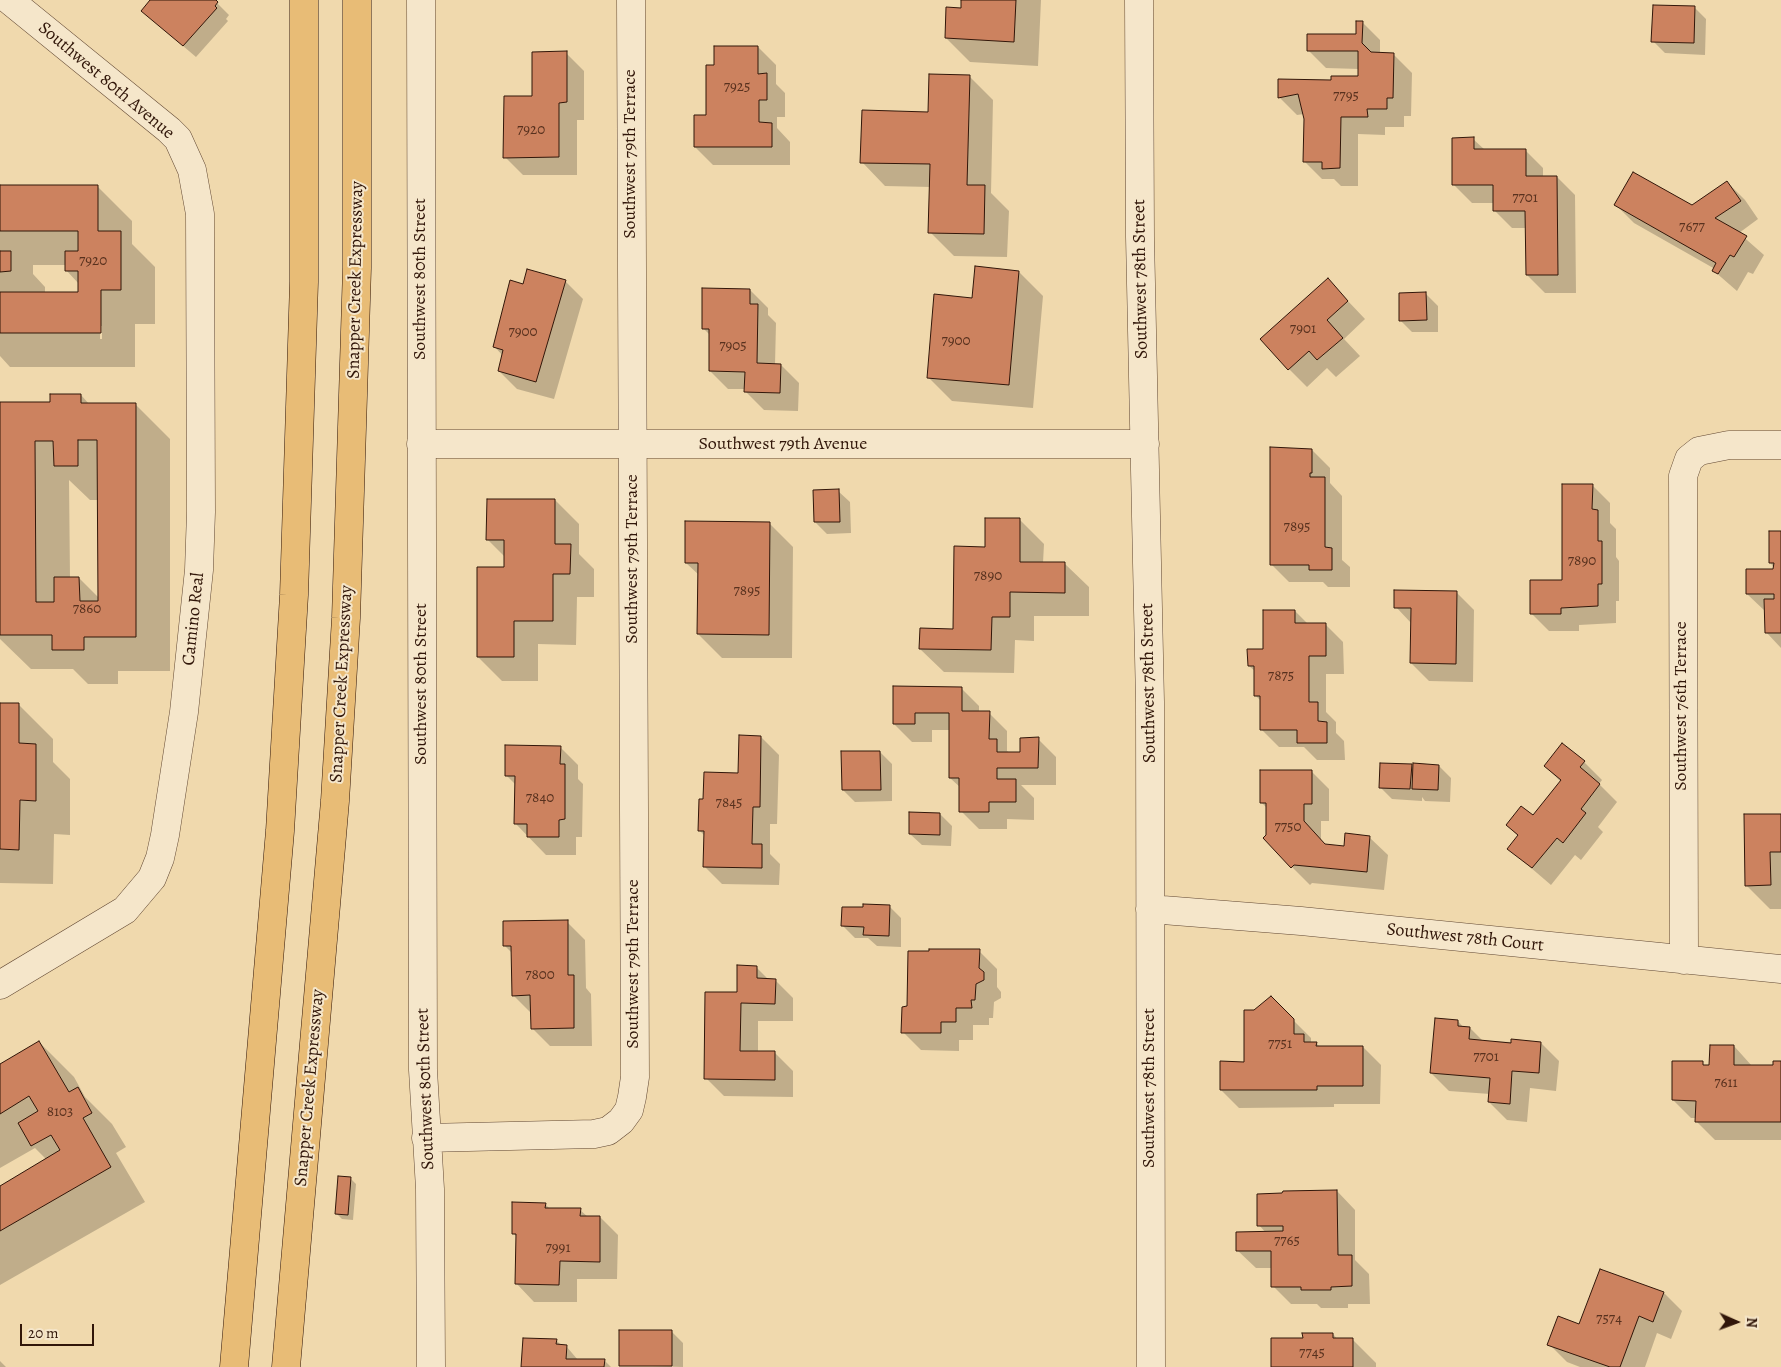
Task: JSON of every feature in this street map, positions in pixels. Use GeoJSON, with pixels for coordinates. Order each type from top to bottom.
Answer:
{"type":"FeatureCollection","features":[{"type":"Feature","properties":{"kind":"highway"},"geometry":{"type":"LineString","coordinates":[[234,1367],[280,831],[294,595],[304,282],[304,0]]}},
{"type":"Feature","properties":{"kind":"highway","name":"Snapper Creek Expressway"},"geometry":{"type":"LineString","coordinates":[[286,1367],[334,810],[346,618],[357,268],[358,0]]}},
{"type":"Feature","properties":{"kind":"street","name":"Southwest 80th Avenue"},"geometry":{"type":"LineString","coordinates":[[9,0],[169,130],[178,139],[192,170]]}},
{"type":"Feature","properties":{"kind":"street","name":"Southwest 80th Street"},"geometry":{"type":"LineString","coordinates":[[421,0],[423,1070],[431,1257],[431,1367]]}},
{"type":"Feature","properties":{"kind":"street","name":"Southwest 79th Terrace"},"geometry":{"type":"LineString","coordinates":[[426,1138],[586,1136],[608,1131],[626,1116],[631,1103],[635,1077],[631,0]]}},
{"type":"Feature","properties":{"kind":"street","name":"Southwest 78th Street"},"geometry":{"type":"LineString","coordinates":[[1139,0],[1140,228],[1150,702],[1151,1367]]}},
{"type":"Feature","properties":{"kind":"street","name":"Camino Real"},"geometry":{"type":"LineString","coordinates":[[0,985],[125,910],[152,878],[164,843],[188,675],[199,570],[202,417],[200,214],[192,170]]}},
{"type":"Feature","properties":{"kind":"street","name":"Southwest 79th Avenue"},"geometry":{"type":"LineString","coordinates":[[421,444],[1145,444]]}},
{"type":"Feature","properties":{"kind":"street","name":"Southwest 76th Terrace"},"geometry":{"type":"LineString","coordinates":[[1684,960],[1681,499],[1685,465],[1693,454],[1718,446],[1781,445]]}},
{"type":"Feature","properties":{"kind":"street","name":"Southwest 78th Court"},"geometry":{"type":"LineString","coordinates":[[1150,909],[1301,921],[1781,969]]}},
{"type":"Feature","properties":{"kind":"building"},"geometry":{"type":"Polygon","coordinates":[[[150,0],[216,0],[218,2],[215,6],[217,8],[183,46],[141,11],[150,0]]]}},
{"type":"Feature","properties":{"kind":"building"},"geometry":{"type":"Polygon","coordinates":[[[961,0],[1016,0],[1014,42],[945,38],[946,7],[961,8],[961,0]]]}},
{"type":"Feature","properties":{"kind":"building"},"geometry":{"type":"Polygon","coordinates":[[[1653,5],[1695,6],[1694,43],[1651,42],[1653,5]]]}},
{"type":"Feature","properties":{"kind":"building"},"geometry":{"type":"Polygon","coordinates":[[[1356,21],[1363,21],[1362,43],[1371,52],[1394,53],[1393,98],[1387,98],[1387,109],[1367,109],[1368,117],[1341,117],[1340,168],[1322,169],[1322,162],[1303,162],[1304,119],[1298,94],[1278,98],[1278,79],[1331,80],[1331,76],[1358,76],[1358,51],[1307,51],[1307,34],[1356,34],[1356,21]]]}},
{"type":"Feature","properties":{"kind":"building"},"geometry":{"type":"Polygon","coordinates":[[[714,46],[758,46],[758,74],[767,73],[767,100],[759,100],[759,122],[772,123],[772,147],[694,147],[694,115],[706,115],[706,65],[714,65],[714,46]]]}},
{"type":"Feature","properties":{"kind":"building"},"geometry":{"type":"Polygon","coordinates":[[[567,51],[567,102],[559,103],[559,157],[503,158],[504,96],[532,96],[532,52],[567,51]]]}},
{"type":"Feature","properties":{"kind":"building"},"geometry":{"type":"Polygon","coordinates":[[[929,74],[970,75],[967,185],[985,185],[984,234],[928,233],[930,164],[860,163],[862,110],[928,112],[929,74]]]}},
{"type":"Feature","properties":{"kind":"building"},"geometry":{"type":"Polygon","coordinates":[[[1474,137],[1474,149],[1526,149],[1526,176],[1557,176],[1558,275],[1526,275],[1525,211],[1493,211],[1493,185],[1452,185],[1452,138],[1474,137]]]}},
{"type":"Feature","properties":{"kind":"building"},"geometry":{"type":"Polygon","coordinates":[[[1633,172],[1692,205],[1727,181],[1741,201],[1715,218],[1747,236],[1734,257],[1730,255],[1718,274],[1712,271],[1716,263],[1614,205],[1633,172]]]}},
{"type":"Feature","properties":{"kind":"building"},"geometry":{"type":"Polygon","coordinates":[[[0,185],[98,185],[98,231],[121,231],[121,290],[101,290],[101,333],[0,333],[0,292],[78,292],[78,271],[65,271],[65,251],[78,251],[78,231],[0,231],[0,185]]]}},
{"type":"Feature","properties":{"kind":"building"},"geometry":{"type":"Polygon","coordinates":[[[0,251],[11,251],[11,271],[0,272],[0,251]]]}},
{"type":"Feature","properties":{"kind":"building"},"geometry":{"type":"Polygon","coordinates":[[[975,266],[1019,271],[1009,385],[927,378],[934,294],[972,298],[975,266]]]}},
{"type":"Feature","properties":{"kind":"building"},"geometry":{"type":"Polygon","coordinates":[[[527,269],[566,280],[536,382],[498,371],[503,350],[493,347],[510,280],[523,284],[527,269]]]}},
{"type":"Feature","properties":{"kind":"building"},"geometry":{"type":"Polygon","coordinates":[[[1328,278],[1348,301],[1327,320],[1343,338],[1317,360],[1309,351],[1288,370],[1260,339],[1328,278]]]}},
{"type":"Feature","properties":{"kind":"building"},"geometry":{"type":"Polygon","coordinates":[[[702,288],[750,289],[750,304],[758,304],[757,363],[781,364],[780,393],[744,392],[745,372],[709,371],[709,329],[702,329],[702,288]]]}},
{"type":"Feature","properties":{"kind":"building"},"geometry":{"type":"Polygon","coordinates":[[[1426,292],[1427,320],[1399,321],[1399,293],[1426,292]]]}},
{"type":"Feature","properties":{"kind":"building"},"geometry":{"type":"Polygon","coordinates":[[[50,394],[81,394],[81,403],[136,403],[136,637],[84,637],[84,650],[52,650],[52,635],[0,635],[0,402],[50,402],[50,394]],[[78,440],[78,466],[54,466],[53,441],[35,441],[36,602],[54,602],[54,577],[79,577],[80,601],[98,601],[97,440],[78,440]]]}},
{"type":"Feature","properties":{"kind":"building"},"geometry":{"type":"Polygon","coordinates":[[[1270,447],[1312,449],[1312,473],[1310,473],[1310,477],[1325,477],[1325,547],[1332,548],[1332,570],[1309,570],[1309,565],[1270,565],[1270,447]]]}},
{"type":"Feature","properties":{"kind":"building"},"geometry":{"type":"Polygon","coordinates":[[[1562,484],[1593,484],[1592,509],[1598,510],[1598,541],[1602,541],[1602,584],[1598,584],[1598,606],[1561,608],[1561,614],[1530,614],[1530,580],[1562,580],[1562,484]]]}},
{"type":"Feature","properties":{"kind":"building"},"geometry":{"type":"Polygon","coordinates":[[[839,489],[840,522],[814,522],[813,490],[839,489]]]}},
{"type":"Feature","properties":{"kind":"building"},"geometry":{"type":"Polygon","coordinates":[[[487,499],[555,499],[555,544],[571,544],[570,574],[553,574],[553,621],[514,621],[514,657],[477,657],[477,567],[504,567],[504,540],[486,540],[487,499]]]}},
{"type":"Feature","properties":{"kind":"building"},"geometry":{"type":"Polygon","coordinates":[[[985,518],[1020,518],[1020,562],[1065,562],[1065,593],[1010,592],[1010,617],[992,617],[991,650],[919,649],[920,628],[953,629],[954,546],[985,547],[985,518]]]}},
{"type":"Feature","properties":{"kind":"building"},"geometry":{"type":"Polygon","coordinates":[[[685,521],[770,522],[769,635],[697,634],[698,563],[685,563],[685,521]]]}},
{"type":"Feature","properties":{"kind":"building"},"geometry":{"type":"Polygon","coordinates":[[[1769,531],[1781,531],[1781,633],[1765,633],[1764,599],[1774,599],[1774,594],[1746,594],[1746,569],[1773,569],[1774,563],[1769,563],[1769,531]]]}},
{"type":"Feature","properties":{"kind":"building"},"geometry":{"type":"Polygon","coordinates":[[[1394,590],[1457,591],[1456,664],[1410,663],[1411,608],[1394,608],[1394,590]]]}},
{"type":"Feature","properties":{"kind":"building"},"geometry":{"type":"Polygon","coordinates":[[[1263,610],[1295,610],[1295,623],[1326,623],[1326,656],[1309,656],[1309,702],[1318,702],[1318,721],[1327,722],[1327,743],[1297,743],[1297,730],[1260,730],[1260,696],[1254,696],[1254,666],[1248,666],[1247,649],[1263,649],[1263,610]]]}},
{"type":"Feature","properties":{"kind":"building"},"geometry":{"type":"Polygon","coordinates":[[[893,686],[962,687],[962,711],[990,711],[989,739],[997,739],[997,752],[1020,752],[1020,738],[1039,737],[1038,768],[997,768],[997,779],[1016,779],[1016,802],[989,802],[989,812],[959,812],[959,778],[949,778],[949,713],[915,713],[915,724],[893,724],[893,686]]]}},
{"type":"Feature","properties":{"kind":"building"},"geometry":{"type":"Polygon","coordinates":[[[0,703],[19,703],[19,743],[36,744],[36,801],[20,800],[19,850],[0,849],[0,703]]]}},
{"type":"Feature","properties":{"kind":"building"},"geometry":{"type":"Polygon","coordinates":[[[739,735],[761,736],[760,807],[753,807],[752,844],[762,844],[762,868],[703,867],[704,831],[698,831],[699,799],[703,799],[704,772],[738,773],[739,735]]]}},
{"type":"Feature","properties":{"kind":"building"},"geometry":{"type":"Polygon","coordinates":[[[1562,743],[1585,761],[1580,767],[1600,784],[1581,809],[1586,813],[1563,843],[1557,838],[1532,868],[1507,849],[1518,835],[1506,825],[1521,806],[1533,815],[1561,780],[1544,766],[1562,743]]]}},
{"type":"Feature","properties":{"kind":"building"},"geometry":{"type":"Polygon","coordinates":[[[505,745],[561,746],[560,764],[565,764],[565,819],[559,820],[559,837],[527,837],[527,824],[514,824],[515,776],[505,776],[505,745]]]}},
{"type":"Feature","properties":{"kind":"building"},"geometry":{"type":"Polygon","coordinates":[[[841,751],[880,751],[881,790],[842,790],[841,751]]]}},
{"type":"Feature","properties":{"kind":"building"},"geometry":{"type":"Polygon","coordinates":[[[1380,763],[1412,764],[1410,789],[1379,788],[1380,763]]]}},
{"type":"Feature","properties":{"kind":"building"},"geometry":{"type":"Polygon","coordinates":[[[1413,763],[1439,765],[1438,790],[1412,789],[1413,763]]]}},
{"type":"Feature","properties":{"kind":"building"},"geometry":{"type":"Polygon","coordinates":[[[1260,770],[1312,770],[1312,804],[1304,804],[1304,821],[1325,844],[1344,846],[1345,833],[1370,836],[1367,872],[1294,865],[1291,868],[1263,838],[1266,835],[1266,803],[1260,803],[1260,770]]]}},
{"type":"Feature","properties":{"kind":"building"},"geometry":{"type":"Polygon","coordinates":[[[909,812],[940,813],[940,835],[909,834],[909,812]]]}},
{"type":"Feature","properties":{"kind":"building"},"geometry":{"type":"Polygon","coordinates":[[[1744,814],[1781,814],[1781,852],[1770,852],[1771,885],[1745,886],[1744,814]]]}},
{"type":"Feature","properties":{"kind":"building"},"geometry":{"type":"Polygon","coordinates":[[[863,904],[890,905],[889,936],[863,935],[864,927],[841,926],[842,907],[863,907],[863,904]]]}},
{"type":"Feature","properties":{"kind":"building"},"geometry":{"type":"Polygon","coordinates":[[[568,920],[568,975],[574,975],[574,1028],[531,1029],[530,995],[512,996],[511,946],[503,946],[503,921],[568,920]]]}},
{"type":"Feature","properties":{"kind":"building"},"geometry":{"type":"Polygon","coordinates":[[[929,949],[980,949],[979,968],[984,972],[984,980],[976,984],[975,1000],[971,1000],[972,1008],[956,1008],[956,1022],[941,1022],[941,1033],[901,1033],[902,1007],[907,1006],[908,951],[929,951],[929,949]]]}},
{"type":"Feature","properties":{"kind":"building"},"geometry":{"type":"Polygon","coordinates":[[[737,965],[757,966],[757,978],[776,979],[775,1004],[741,1003],[740,1051],[775,1051],[775,1080],[704,1079],[705,992],[737,992],[737,965]]]}},
{"type":"Feature","properties":{"kind":"building"},"geometry":{"type":"Polygon","coordinates":[[[1271,996],[1294,1019],[1294,1034],[1304,1034],[1304,1042],[1317,1042],[1316,1046],[1363,1046],[1363,1086],[1317,1086],[1317,1090],[1220,1090],[1220,1061],[1244,1062],[1244,1010],[1254,1010],[1271,996]]]}},
{"type":"Feature","properties":{"kind":"building"},"geometry":{"type":"Polygon","coordinates":[[[1435,1018],[1458,1020],[1458,1026],[1470,1027],[1469,1039],[1511,1043],[1511,1039],[1541,1042],[1539,1073],[1512,1071],[1510,1104],[1488,1102],[1490,1078],[1430,1073],[1435,1018]]]}},
{"type":"Feature","properties":{"kind":"building"},"geometry":{"type":"Polygon","coordinates":[[[39,1041],[69,1092],[78,1087],[92,1113],[83,1118],[111,1167],[0,1231],[0,1186],[60,1150],[51,1135],[31,1146],[18,1123],[38,1111],[29,1096],[0,1114],[0,1064],[39,1041]]]}},
{"type":"Feature","properties":{"kind":"building"},"geometry":{"type":"Polygon","coordinates":[[[1710,1045],[1734,1045],[1734,1065],[1773,1065],[1773,1061],[1781,1061],[1781,1122],[1695,1122],[1696,1101],[1672,1100],[1672,1061],[1703,1061],[1703,1065],[1709,1065],[1710,1045]]]}},
{"type":"Feature","properties":{"kind":"building"},"geometry":{"type":"Polygon","coordinates":[[[338,1176],[351,1177],[348,1215],[335,1214],[338,1176]]]}},
{"type":"Feature","properties":{"kind":"building"},"geometry":{"type":"Polygon","coordinates":[[[1337,1190],[1338,1255],[1352,1255],[1352,1286],[1331,1287],[1331,1290],[1271,1287],[1271,1251],[1236,1251],[1236,1232],[1283,1231],[1283,1226],[1257,1226],[1257,1194],[1282,1193],[1283,1191],[1337,1190]]]}},
{"type":"Feature","properties":{"kind":"building"},"geometry":{"type":"Polygon","coordinates":[[[512,1202],[546,1203],[545,1208],[581,1208],[580,1216],[600,1216],[600,1262],[560,1261],[559,1285],[515,1284],[516,1234],[512,1234],[512,1202]]]}},
{"type":"Feature","properties":{"kind":"building"},"geometry":{"type":"Polygon","coordinates":[[[1600,1269],[1664,1292],[1653,1322],[1639,1316],[1620,1367],[1610,1367],[1547,1345],[1558,1316],[1579,1324],[1600,1269]]]}},
{"type":"Feature","properties":{"kind":"building"},"geometry":{"type":"Polygon","coordinates":[[[619,1330],[672,1330],[672,1366],[619,1366],[619,1330]]]}},
{"type":"Feature","properties":{"kind":"building"},"geometry":{"type":"Polygon","coordinates":[[[1302,1333],[1333,1333],[1333,1338],[1353,1338],[1353,1367],[1271,1367],[1271,1338],[1303,1338],[1302,1333]]]}},
{"type":"Feature","properties":{"kind":"building"},"geometry":{"type":"Polygon","coordinates":[[[523,1338],[557,1339],[556,1344],[567,1345],[566,1359],[605,1359],[604,1367],[521,1367],[523,1338]]]}}]}
